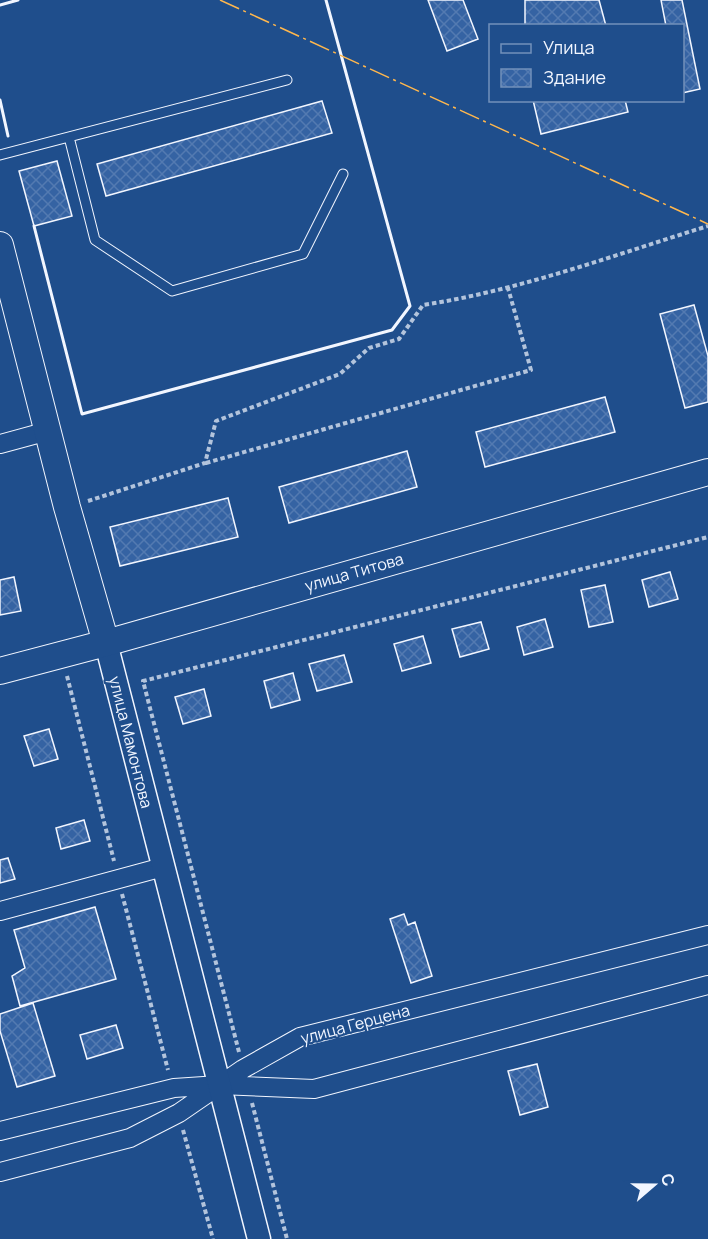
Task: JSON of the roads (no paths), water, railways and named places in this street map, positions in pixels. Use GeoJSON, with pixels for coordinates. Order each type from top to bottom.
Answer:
{"type":"FeatureCollection","features":[{"type":"Feature","properties":{"kind":"main road","name":"улица Мамонтова"},"geometry":{"type":"LineString","coordinates":[[0,245],[67,507],[106,643]]}},
{"type":"Feature","properties":{"kind":"main road","name":"улица Титова"},"geometry":{"type":"LineString","coordinates":[[0,671],[708,472]]}},
{"type":"Feature","properties":{"kind":"street"},"geometry":{"type":"LineString","coordinates":[[0,444],[48,431]]}},
{"type":"Feature","properties":{"kind":"street","name":"улица Мамонтова"},"geometry":{"type":"LineString","coordinates":[[106,643],[258,1239]]}},
{"type":"Feature","properties":{"kind":"street"},"geometry":{"type":"LineString","coordinates":[[0,911],[163,867]]}},
{"type":"Feature","properties":{"kind":"street","name":"улица Герцена"},"geometry":{"type":"LineString","coordinates":[[0,1172],[130,1138],[179,1113],[243,1069],[300,1037],[708,935]]}},
{"type":"Feature","properties":{"kind":"street"},"geometry":{"type":"LineString","coordinates":[[0,1131],[174,1089],[219,1085],[314,1089],[708,985]]}},
{"type":"Feature","properties":{"kind":"lane"},"geometry":{"type":"LineString","coordinates":[[0,155],[287,80]]}},
{"type":"Feature","properties":{"kind":"lane"},"geometry":{"type":"LineString","coordinates":[[69,137],[95,240],[172,291],[303,254],[343,174]]}}]}
